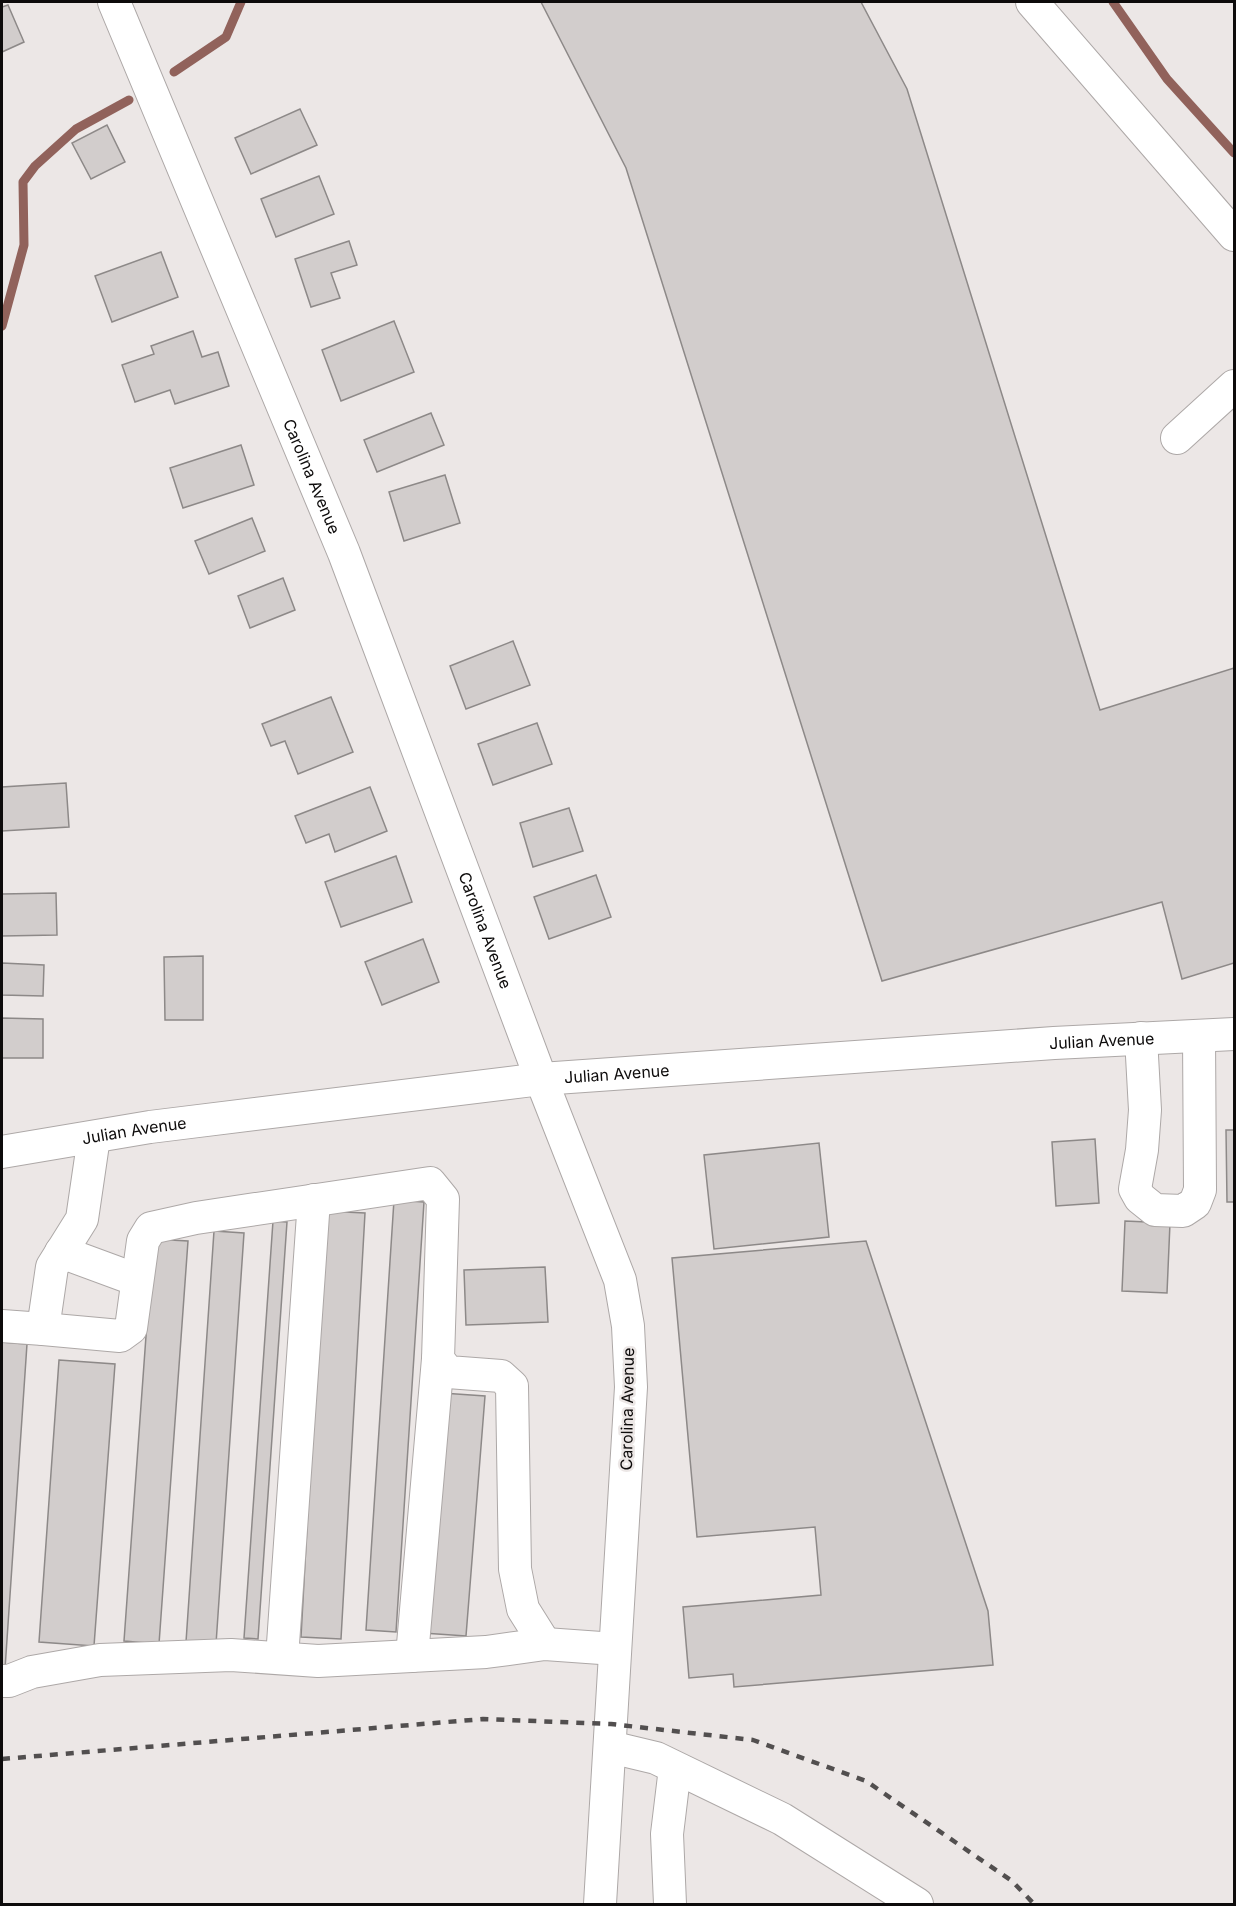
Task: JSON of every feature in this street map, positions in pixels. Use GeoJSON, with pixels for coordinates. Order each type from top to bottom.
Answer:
{"type":"FeatureCollection","features":[{"type":"Feature","properties":{"kind":"street","name":"Carolina Avenue"},"geometry":{"type":"LineString","coordinates":[[114,2],[344,553],[541,1079],[620,1280],[628,1326],[631,1387],[600,1905]]}},
{"type":"Feature","properties":{"kind":"street"},"geometry":{"type":"LineString","coordinates":[[1032,2],[1234,235]]}},
{"type":"Feature","properties":{"kind":"street"},"geometry":{"type":"LineString","coordinates":[[1178,438],[1234,386]]}},
{"type":"Feature","properties":{"kind":"street","name":"Julian Avenue"},"geometry":{"type":"LineString","coordinates":[[2,1152],[150,1127],[541,1079],[1054,1043],[1234,1034]]}},
{"type":"Feature","properties":{"kind":"street"},"geometry":{"type":"LineString","coordinates":[[1141,1038],[1145,1110],[1142,1150],[1135,1189],[1140,1198],[1155,1210],[1183,1211],[1196,1203],[1200,1190],[1199,1036]]}},
{"type":"Feature","properties":{"kind":"street"},"geometry":{"type":"LineString","coordinates":[[43,1329],[52,1267],[82,1219],[94,1137]]}},
{"type":"Feature","properties":{"kind":"street"},"geometry":{"type":"LineString","coordinates":[[2,1326],[120,1336],[131,1328],[143,1241],[151,1228],[196,1218],[430,1183],[443,1199],[438,1359],[412,1656]]}},
{"type":"Feature","properties":{"kind":"street"},"geometry":{"type":"LineString","coordinates":[[282,1658],[314,1200]]}},
{"type":"Feature","properties":{"kind":"street"},"geometry":{"type":"LineString","coordinates":[[61,1252],[137,1280]]}},
{"type":"Feature","properties":{"kind":"street"},"geometry":{"type":"LineString","coordinates":[[438,1359],[448,1372],[501,1376],[512,1386],[515,1569],[523,1609],[545,1644]]}},
{"type":"Feature","properties":{"kind":"street"},"geometry":{"type":"LineString","coordinates":[[2,1681],[9,1681],[32,1672],[100,1660],[231,1655],[318,1661],[486,1652],[545,1644],[615,1648]]}},
{"type":"Feature","properties":{"kind":"street"},"geometry":{"type":"LineString","coordinates":[[610,1747],[656,1758],[782,1819],[917,1905]]}},
{"type":"Feature","properties":{"kind":"street"},"geometry":{"type":"LineString","coordinates":[[670,1905],[668,1834],[675,1767]]}},
{"type":"Feature","properties":{"kind":"building"},"geometry":{"type":"Polygon","coordinates":[[[541,2],[861,2],[907,89],[1100,710],[1234,668],[1234,963],[1182,979],[1162,902],[882,981],[626,168],[541,2]]]}},
{"type":"Feature","properties":{"kind":"building"},"geometry":{"type":"Polygon","coordinates":[[[8,5],[24,42],[2,52],[2,7],[8,5]]]}},
{"type":"Feature","properties":{"kind":"building"},"geometry":{"type":"Polygon","coordinates":[[[300,109],[317,145],[251,174],[235,138],[300,109]]]}},
{"type":"Feature","properties":{"kind":"building"},"geometry":{"type":"Polygon","coordinates":[[[107,125],[125,162],[91,179],[72,143],[107,125]]]}},
{"type":"Feature","properties":{"kind":"building"},"geometry":{"type":"Polygon","coordinates":[[[319,176],[334,214],[276,237],[261,199],[319,176]]]}},
{"type":"Feature","properties":{"kind":"building"},"geometry":{"type":"Polygon","coordinates":[[[349,241],[357,265],[331,273],[340,298],[311,307],[295,259],[349,241]]]}},
{"type":"Feature","properties":{"kind":"building"},"geometry":{"type":"Polygon","coordinates":[[[161,252],[178,297],[112,322],[95,276],[161,252]]]}},
{"type":"Feature","properties":{"kind":"building"},"geometry":{"type":"Polygon","coordinates":[[[394,321],[414,372],[341,401],[322,350],[394,321]]]}},
{"type":"Feature","properties":{"kind":"building"},"geometry":{"type":"Polygon","coordinates":[[[193,331],[202,357],[218,352],[229,386],[175,404],[170,390],[135,402],[122,365],[154,354],[151,346],[193,331]]]}},
{"type":"Feature","properties":{"kind":"building"},"geometry":{"type":"Polygon","coordinates":[[[431,413],[444,445],[377,472],[364,440],[431,413]]]}},
{"type":"Feature","properties":{"kind":"building"},"geometry":{"type":"Polygon","coordinates":[[[241,445],[254,485],[183,508],[170,468],[241,445]]]}},
{"type":"Feature","properties":{"kind":"building"},"geometry":{"type":"Polygon","coordinates":[[[445,475],[460,523],[404,541],[389,492],[445,475]]]}},
{"type":"Feature","properties":{"kind":"building"},"geometry":{"type":"Polygon","coordinates":[[[252,518],[265,551],[209,574],[195,541],[252,518]]]}},
{"type":"Feature","properties":{"kind":"building"},"geometry":{"type":"Polygon","coordinates":[[[283,578],[295,610],[250,628],[238,596],[283,578]]]}},
{"type":"Feature","properties":{"kind":"building"},"geometry":{"type":"Polygon","coordinates":[[[513,641],[530,685],[466,709],[450,666],[513,641]]]}},
{"type":"Feature","properties":{"kind":"building"},"geometry":{"type":"Polygon","coordinates":[[[331,697],[353,752],[298,774],[285,741],[271,746],[262,724],[331,697]]]}},
{"type":"Feature","properties":{"kind":"building"},"geometry":{"type":"Polygon","coordinates":[[[537,723],[552,764],[493,785],[478,744],[537,723]]]}},
{"type":"Feature","properties":{"kind":"building"},"geometry":{"type":"Polygon","coordinates":[[[66,783],[69,827],[2,831],[2,787],[66,783]]]}},
{"type":"Feature","properties":{"kind":"building"},"geometry":{"type":"Polygon","coordinates":[[[370,787],[387,831],[335,852],[329,834],[306,843],[295,816],[370,787]]]}},
{"type":"Feature","properties":{"kind":"building"},"geometry":{"type":"Polygon","coordinates":[[[569,808],[583,851],[533,867],[520,823],[569,808]]]}},
{"type":"Feature","properties":{"kind":"building"},"geometry":{"type":"Polygon","coordinates":[[[396,856],[412,902],[341,927],[325,882],[396,856]]]}},
{"type":"Feature","properties":{"kind":"building"},"geometry":{"type":"Polygon","coordinates":[[[596,875],[611,917],[549,939],[534,897],[596,875]]]}},
{"type":"Feature","properties":{"kind":"building"},"geometry":{"type":"Polygon","coordinates":[[[56,893],[57,935],[2,936],[2,894],[56,893]]]}},
{"type":"Feature","properties":{"kind":"building"},"geometry":{"type":"Polygon","coordinates":[[[423,939],[439,982],[382,1005],[365,962],[423,939]]]}},
{"type":"Feature","properties":{"kind":"building"},"geometry":{"type":"Polygon","coordinates":[[[203,956],[203,1020],[165,1020],[164,957],[203,956]]]}},
{"type":"Feature","properties":{"kind":"building"},"geometry":{"type":"Polygon","coordinates":[[[2,963],[44,965],[43,996],[2,995],[2,963]]]}},
{"type":"Feature","properties":{"kind":"building"},"geometry":{"type":"Polygon","coordinates":[[[2,1018],[43,1019],[43,1058],[2,1058],[2,1018]]]}},
{"type":"Feature","properties":{"kind":"building"},"geometry":{"type":"Polygon","coordinates":[[[1226,1130],[1234,1130],[1234,1202],[1227,1202],[1226,1130]]]}},
{"type":"Feature","properties":{"kind":"building"},"geometry":{"type":"Polygon","coordinates":[[[1095,1139],[1099,1203],[1056,1206],[1052,1142],[1095,1139]]]}},
{"type":"Feature","properties":{"kind":"building"},"geometry":{"type":"Polygon","coordinates":[[[819,1143],[829,1237],[714,1249],[704,1155],[819,1143]]]}},
{"type":"Feature","properties":{"kind":"building"},"geometry":{"type":"Polygon","coordinates":[[[394,1200],[424,1202],[396,1632],[366,1630],[394,1200]]]}},
{"type":"Feature","properties":{"kind":"building"},"geometry":{"type":"Polygon","coordinates":[[[324,1211],[365,1213],[341,1639],[301,1637],[324,1211]]]}},
{"type":"Feature","properties":{"kind":"building"},"geometry":{"type":"Polygon","coordinates":[[[273,1221],[287,1222],[258,1639],[244,1638],[273,1221]]]}},
{"type":"Feature","properties":{"kind":"building"},"geometry":{"type":"Polygon","coordinates":[[[1125,1221],[1170,1223],[1167,1293],[1122,1291],[1125,1221]]]}},
{"type":"Feature","properties":{"kind":"building"},"geometry":{"type":"Polygon","coordinates":[[[214,1231],[244,1233],[216,1644],[186,1642],[214,1231]]]}},
{"type":"Feature","properties":{"kind":"building"},"geometry":{"type":"Polygon","coordinates":[[[153,1239],[188,1241],[159,1644],[124,1641],[153,1239]]]}},
{"type":"Feature","properties":{"kind":"building"},"geometry":{"type":"Polygon","coordinates":[[[866,1241],[988,1611],[993,1665],[734,1687],[733,1674],[689,1678],[683,1607],[821,1595],[815,1527],[697,1537],[672,1258],[866,1241]]]}},
{"type":"Feature","properties":{"kind":"building"},"geometry":{"type":"Polygon","coordinates":[[[545,1267],[548,1322],[466,1325],[464,1270],[545,1267]]]}},
{"type":"Feature","properties":{"kind":"building"},"geometry":{"type":"Polygon","coordinates":[[[2,1342],[27,1344],[5,1669],[2,1669],[2,1342]]]}},
{"type":"Feature","properties":{"kind":"building"},"geometry":{"type":"Polygon","coordinates":[[[59,1360],[115,1364],[94,1646],[39,1642],[59,1360]]]}},
{"type":"Feature","properties":{"kind":"building"},"geometry":{"type":"Polygon","coordinates":[[[442,1393],[485,1396],[466,1636],[423,1633],[442,1393]]]}},
{"type":"Feature","properties":{"kind":"waterway"},"geometry":{"type":"LineString","coordinates":[[174,72],[226,37],[241,2]]}},
{"type":"Feature","properties":{"kind":"waterway"},"geometry":{"type":"LineString","coordinates":[[1113,2],[1167,79],[1234,153]]}},
{"type":"Feature","properties":{"kind":"waterway"},"geometry":{"type":"LineString","coordinates":[[2,326],[24,245],[23,182],[35,166],[76,129],[129,100]]}},
{"type":"Feature","properties":{"kind":"railway"},"geometry":{"type":"LineString","coordinates":[[2,1759],[483,1719],[611,1724],[753,1740],[866,1781],[1012,1881],[1034,1904]]}}]}
